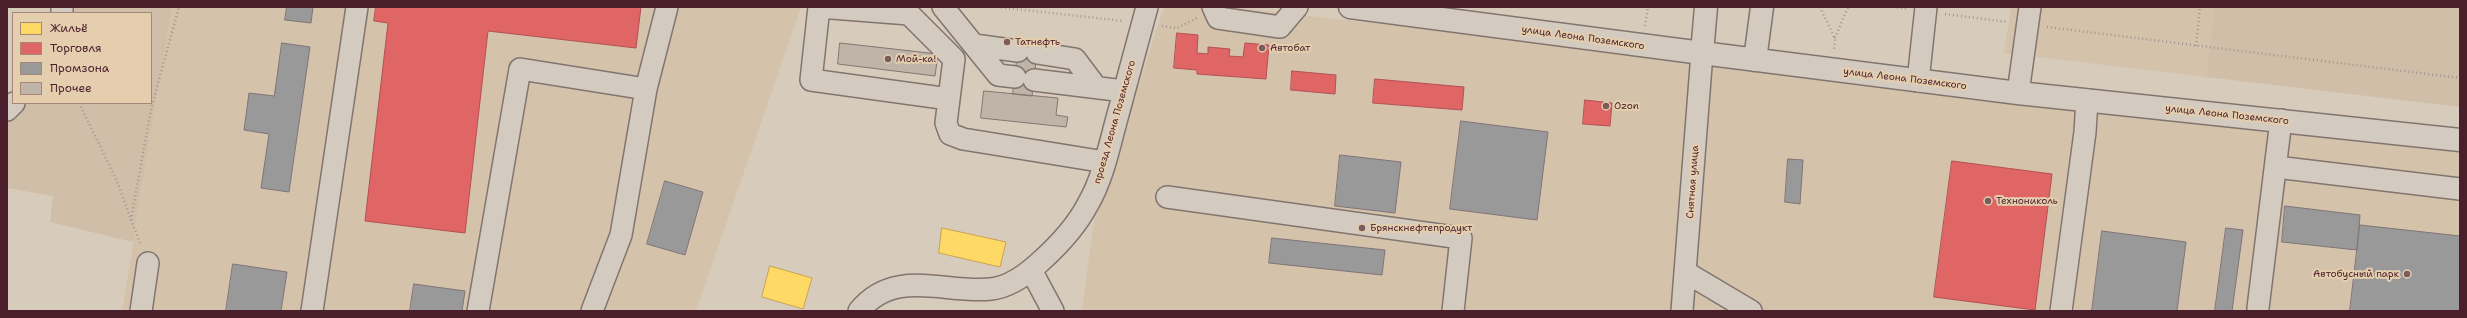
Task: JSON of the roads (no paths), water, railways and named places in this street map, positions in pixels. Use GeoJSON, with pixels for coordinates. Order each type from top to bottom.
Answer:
{"type":"FeatureCollection","features":[{"type":"Feature","properties":{"kind":"main road","name":"улица Леона Поземского"},"geometry":{"type":"LineString","coordinates":[[1350,7],[2018,93],[2460,140]]}},
{"type":"Feature","properties":{"kind":"main road"},"geometry":{"type":"LineString","coordinates":[[1702,53],[1706,7]]}},
{"type":"Feature","properties":{"kind":"main road"},"geometry":{"type":"LineString","coordinates":[[1756,60],[1762,7]]}},
{"type":"Feature","properties":{"kind":"street"},"geometry":{"type":"LineString","coordinates":[[312,311],[357,7]]}},
{"type":"Feature","properties":{"kind":"street"},"geometry":{"type":"LineString","coordinates":[[592,311],[621,235],[646,89],[667,7]]}},
{"type":"Feature","properties":{"kind":"street"},"geometry":{"type":"LineString","coordinates":[[949,99],[811,80],[819,7],[909,14],[954,59],[949,99],[946,123],[950,134],[963,139],[1105,162]]}},
{"type":"Feature","properties":{"kind":"street"},"geometry":{"type":"LineString","coordinates":[[943,7],[998,75],[1096,87],[1124,92]]}},
{"type":"Feature","properties":{"kind":"street"},"geometry":{"type":"LineString","coordinates":[[1206,9],[1218,18],[1280,27],[1297,7]]}},
{"type":"Feature","properties":{"kind":"street"},"geometry":{"type":"LineString","coordinates":[[1918,81],[1926,7]]}},
{"type":"Feature","properties":{"kind":"street"},"geometry":{"type":"LineString","coordinates":[[2018,93],[2030,7]]}},
{"type":"Feature","properties":{"kind":"street","name":"проезд Леона Поземского"},"geometry":{"type":"LineString","coordinates":[[859,311],[878,295],[914,284],[991,289],[1014,282],[1030,270],[1071,232],[1089,203],[1105,162],[1145,15]]}},
{"type":"Feature","properties":{"kind":"street"},"geometry":{"type":"LineString","coordinates":[[974,45],[1075,59],[1096,87]]}},
{"type":"Feature","properties":{"kind":"street","name":"Снятная улица"},"geometry":{"type":"LineString","coordinates":[[1682,311],[1687,273],[1702,53]]}},
{"type":"Feature","properties":{"kind":"street"},"geometry":{"type":"LineString","coordinates":[[478,311],[520,69],[646,89]]}},
{"type":"Feature","properties":{"kind":"street"},"geometry":{"type":"LineString","coordinates":[[2061,311],[2085,132],[2087,100]]}},
{"type":"Feature","properties":{"kind":"street"},"geometry":{"type":"LineString","coordinates":[[2258,308],[2281,120]]}},
{"type":"Feature","properties":{"kind":"street"},"geometry":{"type":"LineString","coordinates":[[2276,167],[2460,189]]}},
{"type":"Feature","properties":{"kind":"street"},"geometry":{"type":"LineString","coordinates":[[1167,197],[1461,238],[1452,311]]}},
{"type":"Feature","properties":{"kind":"street"},"geometry":{"type":"LineString","coordinates":[[141,311],[148,263]]}},
{"type":"Feature","properties":{"kind":"street"},"geometry":{"type":"LineString","coordinates":[[1030,270],[1053,311]]}},
{"type":"Feature","properties":{"kind":"street"},"geometry":{"type":"LineString","coordinates":[[1687,273],[1751,311]]}},
{"type":"Feature","properties":{"kind":"place","name":"Татнефть"},"geometry":{"type":"Point","coordinates":[1007,42]}},
{"type":"Feature","properties":{"kind":"place","name":"Автобат"},"geometry":{"type":"Point","coordinates":[1262,48]}},
{"type":"Feature","properties":{"kind":"place","name":"Мой-ка!"},"geometry":{"type":"Point","coordinates":[888,59]}},
{"type":"Feature","properties":{"kind":"place","name":"Ozon"},"geometry":{"type":"Point","coordinates":[1606,106]}},
{"type":"Feature","properties":{"kind":"place","name":"Технониколь"},"geometry":{"type":"Point","coordinates":[1988,201]}},
{"type":"Feature","properties":{"kind":"place","name":"Брянскнефтепродукт"},"geometry":{"type":"Point","coordinates":[1362,228]}},
{"type":"Feature","properties":{"kind":"place","name":"Автобусный парк"},"geometry":{"type":"Point","coordinates":[2407,274]}}]}
